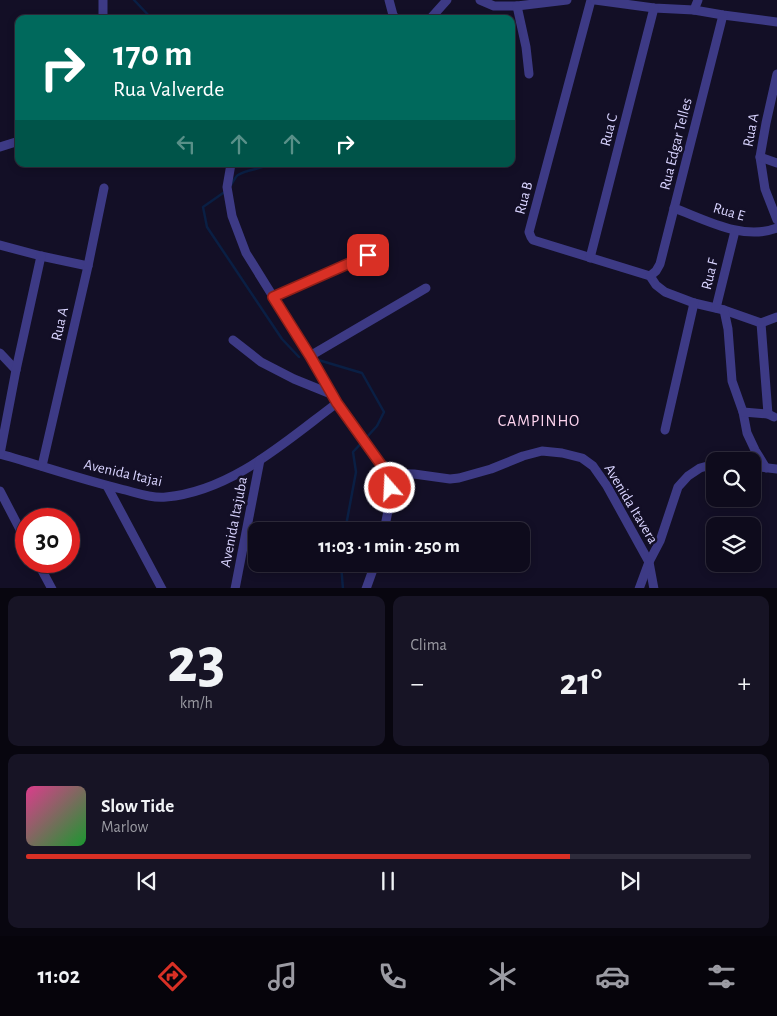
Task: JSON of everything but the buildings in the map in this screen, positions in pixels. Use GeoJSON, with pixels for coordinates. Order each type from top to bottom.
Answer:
{"type":"FeatureCollection","features":[{"type":"Feature","properties":{"kind":"street"},"geometry":{"type":"LineString","coordinates":[[103,15],[104,0]]}},
{"type":"Feature","properties":{"kind":"street"},"geometry":{"type":"LineString","coordinates":[[389,0],[393,15]]}},
{"type":"Feature","properties":{"kind":"street"},"geometry":{"type":"LineString","coordinates":[[433,15],[446,0]]}},
{"type":"Feature","properties":{"kind":"street"},"geometry":{"type":"LineString","coordinates":[[480,0],[494,6],[517,6],[567,0]]}},
{"type":"Feature","properties":{"kind":"street","name":"Rua B"},"geometry":{"type":"LineString","coordinates":[[591,0],[529,232],[531,237],[533,240],[650,276],[656,285],[665,292],[694,303],[720,309]]}},
{"type":"Feature","properties":{"kind":"street"},"geometry":{"type":"LineString","coordinates":[[595,0],[654,8],[694,10],[777,22]]}},
{"type":"Feature","properties":{"kind":"street"},"geometry":{"type":"LineString","coordinates":[[694,10],[698,0]]}},
{"type":"Feature","properties":{"kind":"street"},"geometry":{"type":"LineString","coordinates":[[517,6],[526,47],[529,74]]}},
{"type":"Feature","properties":{"kind":"street","name":"Rua C"},"geometry":{"type":"LineString","coordinates":[[590,258],[654,8]]}},
{"type":"Feature","properties":{"kind":"street","name":"Rua Edgar Telles"},"geometry":{"type":"LineString","coordinates":[[650,276],[660,264],[723,15]]}},
{"type":"Feature","properties":{"kind":"street","name":"Rua A"},"geometry":{"type":"LineString","coordinates":[[777,74],[760,157],[765,189],[777,220]]}},
{"type":"Feature","properties":{"kind":"street"},"geometry":{"type":"LineString","coordinates":[[0,147],[15,142]]}},
{"type":"Feature","properties":{"kind":"street"},"geometry":{"type":"LineString","coordinates":[[760,157],[777,163]]}},
{"type":"Feature","properties":{"kind":"street"},"geometry":{"type":"LineString","coordinates":[[230,167],[227,187],[232,216],[246,253],[310,356],[331,394],[387,473],[390,488],[386,522]]}},
{"type":"Feature","properties":{"kind":"street","name":"Rua A"},"geometry":{"type":"LineString","coordinates":[[42,466],[104,188]]}},
{"type":"Feature","properties":{"kind":"street","name":"Rua E"},"geometry":{"type":"LineString","coordinates":[[674,208],[735,231],[758,232],[777,228]]}},
{"type":"Feature","properties":{"kind":"street","name":"Rua F"},"geometry":{"type":"LineString","coordinates":[[735,231],[720,309],[761,323]]}},
{"type":"Feature","properties":{"kind":"street"},"geometry":{"type":"LineString","coordinates":[[0,245],[88,266]]}},
{"type":"Feature","properties":{"kind":"street"},"geometry":{"type":"LineString","coordinates":[[273,297],[384,248]]}},
{"type":"Feature","properties":{"kind":"street"},"geometry":{"type":"LineString","coordinates":[[0,454],[41,256]]}},
{"type":"Feature","properties":{"kind":"street"},"geometry":{"type":"LineString","coordinates":[[310,356],[426,288]]}},
{"type":"Feature","properties":{"kind":"street"},"geometry":{"type":"LineString","coordinates":[[665,430],[694,303]]}},
{"type":"Feature","properties":{"kind":"street"},"geometry":{"type":"LineString","coordinates":[[720,309],[728,329],[732,380],[748,433],[755,450],[766,468]]}},
{"type":"Feature","properties":{"kind":"street"},"geometry":{"type":"LineString","coordinates":[[743,412],[771,415],[761,323],[777,317]]}},
{"type":"Feature","properties":{"kind":"street"},"geometry":{"type":"LineString","coordinates":[[233,340],[261,362],[294,379],[331,394]]}},
{"type":"Feature","properties":{"kind":"street"},"geometry":{"type":"LineString","coordinates":[[0,353],[16,370]]}},
{"type":"Feature","properties":{"kind":"street","name":"Avenida Itajai"},"geometry":{"type":"LineString","coordinates":[[0,454],[107,486],[164,498],[194,492],[221,482],[260,460],[337,403]]}},
{"type":"Feature","properties":{"kind":"street","name":"Avenida Itavera"},"geometry":{"type":"LineString","coordinates":[[387,473],[414,474],[450,479],[542,451],[582,458],[593,466],[607,486],[649,562],[654,588]]}},
{"type":"Feature","properties":{"kind":"street","name":"Avenida Itajuba"},"geometry":{"type":"LineString","coordinates":[[235,588],[260,460]]}},
{"type":"Feature","properties":{"kind":"street"},"geometry":{"type":"LineString","coordinates":[[639,588],[660,541],[678,487],[688,476],[706,466]]}},
{"type":"Feature","properties":{"kind":"street"},"geometry":{"type":"LineString","coordinates":[[761,467],[777,469]]}},
{"type":"Feature","properties":{"kind":"street"},"geometry":{"type":"LineString","coordinates":[[107,486],[162,588]]}},
{"type":"Feature","properties":{"kind":"street"},"geometry":{"type":"LineString","coordinates":[[0,491],[15,520]]}},
{"type":"Feature","properties":{"kind":"street"},"geometry":{"type":"LineString","coordinates":[[366,588],[372,572]]}},
{"type":"Feature","properties":{"kind":"street"},"geometry":{"type":"LineString","coordinates":[[44,573],[52,588]]}},
{"type":"Feature","properties":{"kind":"waterway"},"geometry":{"type":"LineString","coordinates":[[134,0],[148,15]]}},
{"type":"Feature","properties":{"kind":"waterway"},"geometry":{"type":"LineString","coordinates":[[231,185],[238,175],[262,167]]}},
{"type":"Feature","properties":{"kind":"waterway"},"geometry":{"type":"LineString","coordinates":[[226,191],[203,207],[207,227],[282,339],[299,357]]}},
{"type":"Feature","properties":{"kind":"waterway"},"geometry":{"type":"LineString","coordinates":[[315,359],[362,373],[384,412],[377,426],[353,452],[356,472],[347,522]]}},
{"type":"Feature","properties":{"kind":"waterway"},"geometry":{"type":"LineString","coordinates":[[342,572],[343,588]]}},
{"type":"Feature","properties":{"kind":"district","name":"CAMPINHO"},"geometry":{"type":"Point","coordinates":[539,421]}},
{"type":"Feature","properties":{"kind":"route"},"geometry":{"type":"LineString","coordinates":[[368,255],[273,297],[331,394],[387,473],[390,488]]}}]}
